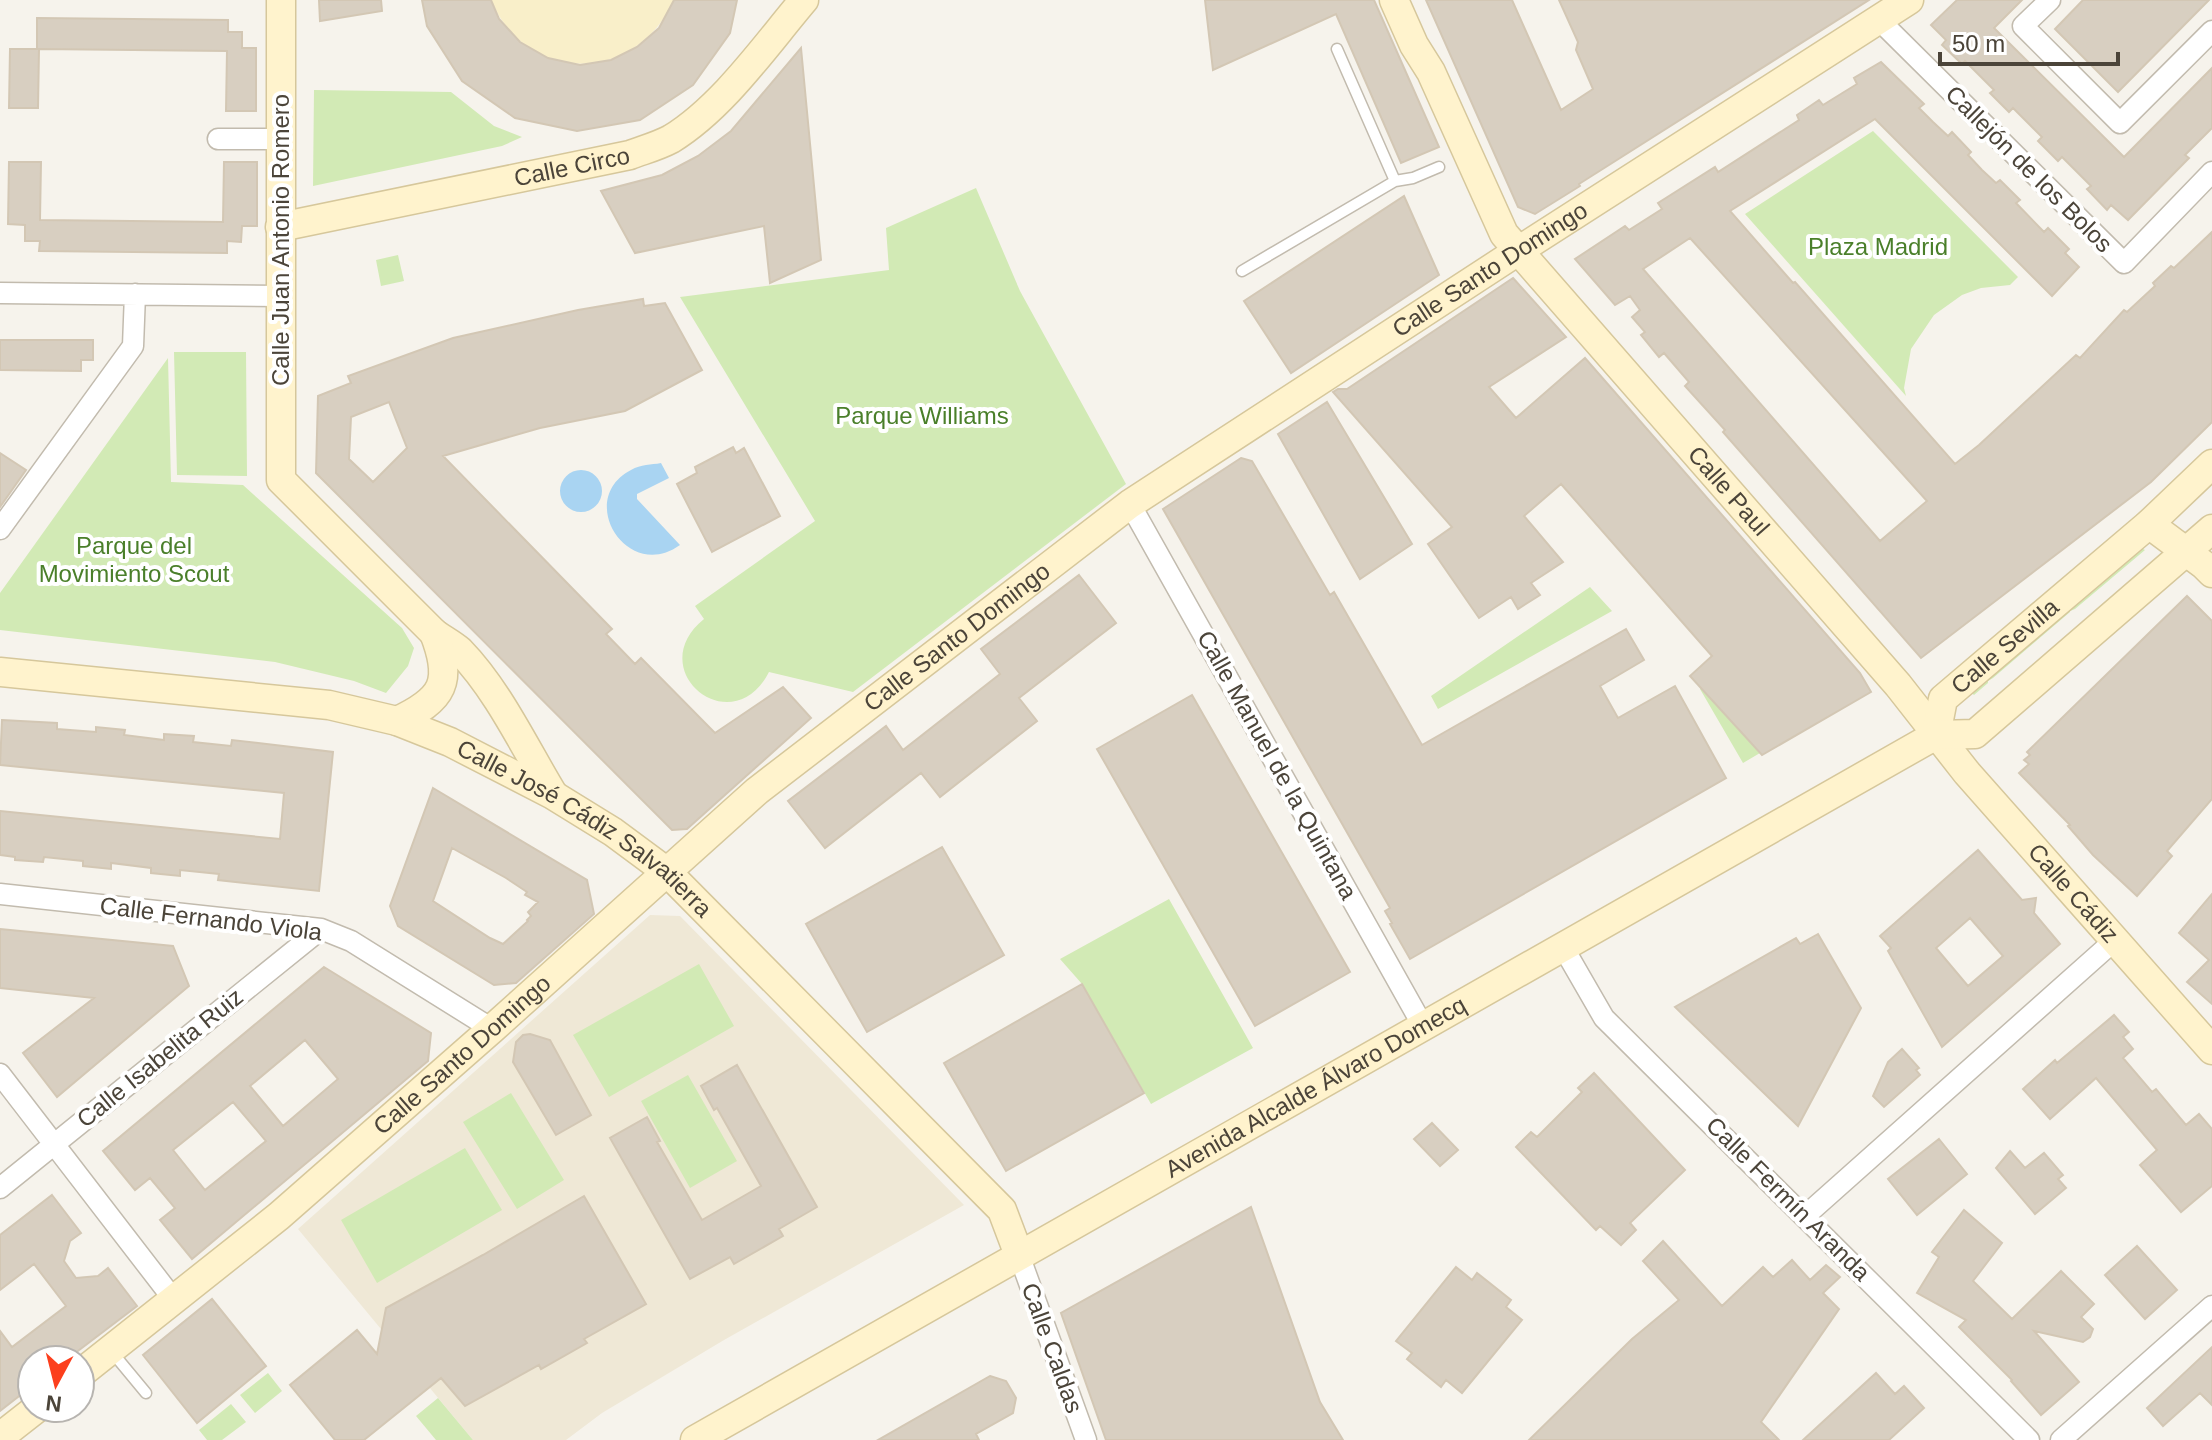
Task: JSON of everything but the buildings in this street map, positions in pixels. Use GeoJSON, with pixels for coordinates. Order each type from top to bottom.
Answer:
{"type":"FeatureCollection","features":[{"type":"Feature","properties":{"kind":"street","name":"Calle Juan Antonio Romero"},"geometry":{"type":"LineString","coordinates":[[281,0],[281,480],[434,633]]}},
{"type":"Feature","properties":{"kind":"street","name":"Calle Circo"},"geometry":{"type":"LineString","coordinates":[[280,227],[630,155],[668,140],[715,104],[804,0]]}},
{"type":"Feature","properties":{"kind":"street","name":"Calle Paul"},"geometry":{"type":"LineString","coordinates":[[1394,0],[1414,45],[1431,72],[1504,234],[1587,338],[1898,685],[1936,735]]}},
{"type":"Feature","properties":{"kind":"street","name":"Calle Santo Domingo"},"geometry":{"type":"LineString","coordinates":[[96,1361],[279,1216],[757,791],[1130,504],[1909,0]]}},
{"type":"Feature","properties":{"kind":"street"},"geometry":{"type":"LineString","coordinates":[[2050,0],[2023,26],[2120,123],[2212,31]]}},
{"type":"Feature","properties":{"kind":"street","name":"Callejón de los Bolos"},"geometry":{"type":"LineString","coordinates":[[1879,20],[2124,263],[2212,172]]}},
{"type":"Feature","properties":{"kind":"street"},"geometry":{"type":"LineString","coordinates":[[218,139],[267,139]]}},
{"type":"Feature","properties":{"kind":"street"},"geometry":{"type":"LineString","coordinates":[[0,293],[281,296]]}},
{"type":"Feature","properties":{"kind":"street"},"geometry":{"type":"LineString","coordinates":[[0,529],[6,508],[133,346],[135,294]]}},
{"type":"Feature","properties":{"kind":"street","name":"Calle Sevilla"},"geometry":{"type":"LineString","coordinates":[[2212,464],[2149,524],[1943,699],[1936,735],[1975,734],[2212,529]]}},
{"type":"Feature","properties":{"kind":"street","name":"Calle Manuel de la Quintana"},"geometry":{"type":"LineString","coordinates":[[1130,504],[1423,1026]]}},
{"type":"Feature","properties":{"kind":"street"},"geometry":{"type":"LineString","coordinates":[[2149,524],[2212,573]]}},
{"type":"Feature","properties":{"kind":"street"},"geometry":{"type":"LineString","coordinates":[[434,633],[443,657],[444,674],[440,690],[442,717],[450,742]]}},
{"type":"Feature","properties":{"kind":"street"},"geometry":{"type":"LineString","coordinates":[[434,633],[457,649],[476,669],[553,795]]}},
{"type":"Feature","properties":{"kind":"street","name":"Calle José Cádiz Salvatierra"},"geometry":{"type":"LineString","coordinates":[[0,672],[329,705],[397,721],[450,742],[553,795],[613,832],[667,872],[1002,1210],[1019,1255]]}},
{"type":"Feature","properties":{"kind":"street"},"geometry":{"type":"LineString","coordinates":[[397,721],[420,710],[440,690]]}},
{"type":"Feature","properties":{"kind":"street","name":"Calle Cádiz"},"geometry":{"type":"LineString","coordinates":[[1936,735],[2212,1050]]}},
{"type":"Feature","properties":{"kind":"street","name":"Avenida Alcalde Álvaro Domecq"},"geometry":{"type":"LineString","coordinates":[[695,1440],[1936,735]]}},
{"type":"Feature","properties":{"kind":"street","name":"Calle Fernando Viola"},"geometry":{"type":"LineString","coordinates":[[0,894],[321,929],[351,941],[492,1029]]}},
{"type":"Feature","properties":{"kind":"street","name":"Calle Isabelita Ruiz"},"geometry":{"type":"LineString","coordinates":[[0,1188],[321,929]]}},
{"type":"Feature","properties":{"kind":"street"},"geometry":{"type":"LineString","coordinates":[[1805,1216],[2115,940]]}},
{"type":"Feature","properties":{"kind":"street","name":"Calle Fermín Aranda"},"geometry":{"type":"LineString","coordinates":[[1563,947],[1604,1018],[2029,1440]]}},
{"type":"Feature","properties":{"kind":"street"},"geometry":{"type":"LineString","coordinates":[[0,1074],[174,1300]]}},
{"type":"Feature","properties":{"kind":"street","name":"Calle Caldas"},"geometry":{"type":"LineString","coordinates":[[1019,1255],[1086,1440]]}},
{"type":"Feature","properties":{"kind":"street"},"geometry":{"type":"LineString","coordinates":[[2061,1440],[2212,1306]]}},
{"type":"Feature","properties":{"kind":"street"},"geometry":{"type":"LineString","coordinates":[[0,1437],[17,1424]]}},
{"type":"Feature","properties":{"kind":"lane"},"geometry":{"type":"LineString","coordinates":[[1337,49],[1395,181]]}},
{"type":"Feature","properties":{"kind":"lane"},"geometry":{"type":"LineString","coordinates":[[1242,271],[1395,181],[1413,178],[1439,167]]}},
{"type":"Feature","properties":{"kind":"lane"},"geometry":{"type":"LineString","coordinates":[[110,1350],[146,1393]]}},
{"type":"Feature","properties":{"kind":"shaded area"},"geometry":{"type":"Polygon","coordinates":[[[650,915],[680,916],[964,1205],[724,1340],[602,1413],[566,1440],[473,1440],[298,1229],[650,915]]]}},
{"type":"Feature","properties":{"kind":"green space"},"geometry":{"type":"Polygon","coordinates":[[[314,90],[451,92],[494,126],[522,137],[502,146],[313,186],[314,90]]]}},
{"type":"Feature","properties":{"kind":"green space","name":"Plaza Madrid"},"geometry":{"type":"Polygon","coordinates":[[[1873,131],[2018,277],[2010,285],[1981,288],[1962,295],[1934,315],[1911,349],[1904,388],[1906,396],[1745,214],[1873,131]]]}},
{"type":"Feature","properties":{"kind":"green space","name":"Parque Williams"},"geometry":{"type":"Polygon","coordinates":[[[976,188],[1020,291],[1126,484],[853,692],[769,672],[753,692],[734,701],[716,700],[699,692],[687,677],[682,659],[687,639],[704,619],[695,606],[815,521],[680,297],[889,270],[886,228],[976,188]]]}},
{"type":"Feature","properties":{"kind":"green space"},"geometry":{"type":"Polygon","coordinates":[[[398,255],[404,281],[381,286],[376,260],[398,255]]]}},
{"type":"Feature","properties":{"kind":"green space"},"geometry":{"type":"Polygon","coordinates":[[[174,352],[246,352],[247,476],[177,475],[174,352]]]}},
{"type":"Feature","properties":{"kind":"green space","name":"Parque del Movimiento Scout"},"geometry":{"type":"Polygon","coordinates":[[[168,358],[171,482],[243,485],[402,628],[414,648],[408,666],[386,693],[354,681],[275,662],[0,630],[0,593],[168,358]]]}},
{"type":"Feature","properties":{"kind":"green space"},"geometry":{"type":"Polygon","coordinates":[[[2141,548],[2145,550],[1974,695],[1971,692],[2141,548]]]}},
{"type":"Feature","properties":{"kind":"green space"},"geometry":{"type":"Polygon","coordinates":[[[1590,587],[1612,611],[1438,709],[1431,696],[1590,587]]]}},
{"type":"Feature","properties":{"kind":"green space"},"geometry":{"type":"Polygon","coordinates":[[[1702,686],[1760,753],[1743,763],[1700,689],[1702,686]]]}},
{"type":"Feature","properties":{"kind":"green space"},"geometry":{"type":"Polygon","coordinates":[[[1169,899],[1253,1048],[1151,1104],[1082,984],[1060,959],[1169,899]]]}},
{"type":"Feature","properties":{"kind":"green space"},"geometry":{"type":"Polygon","coordinates":[[[699,964],[734,1026],[609,1097],[573,1035],[699,964]]]}},
{"type":"Feature","properties":{"kind":"green space"},"geometry":{"type":"Polygon","coordinates":[[[688,1075],[737,1161],[690,1188],[641,1101],[688,1075]]]}},
{"type":"Feature","properties":{"kind":"green space"},"geometry":{"type":"Polygon","coordinates":[[[511,1093],[564,1180],[517,1209],[463,1122],[511,1093]]]}},
{"type":"Feature","properties":{"kind":"green space"},"geometry":{"type":"Polygon","coordinates":[[[465,1148],[502,1210],[377,1283],[341,1220],[465,1148]]]}},
{"type":"Feature","properties":{"kind":"green space"},"geometry":{"type":"Polygon","coordinates":[[[268,1373],[282,1391],[255,1413],[240,1395],[268,1373]]]}},
{"type":"Feature","properties":{"kind":"green space"},"geometry":{"type":"Polygon","coordinates":[[[438,1398],[473,1440],[436,1440],[416,1416],[438,1398]]]}},
{"type":"Feature","properties":{"kind":"green space"},"geometry":{"type":"Polygon","coordinates":[[[231,1404],[246,1422],[222,1440],[207,1440],[199,1430],[231,1404]]]}},
{"type":"Feature","properties":{"kind":"sand"},"geometry":{"type":"Polygon","coordinates":[[[491,0],[674,0],[657,28],[634,48],[609,60],[582,64],[555,60],[529,48],[508,28],[491,0]]]}},
{"type":"Feature","properties":{"kind":"water"},"geometry":{"type":"Polygon","coordinates":[[[661,463],[669,478],[637,494],[637,499],[680,545],[660,554],[642,553],[626,546],[615,533],[608,516],[608,499],[615,483],[631,470],[661,463]]]}},
{"type":"Feature","properties":{"kind":"water"},"geometry":{"type":"Polygon","coordinates":[[[581,470],[596,476],[602,491],[596,506],[581,512],[566,506],[560,491],[566,476],[581,470]]]}}]}
